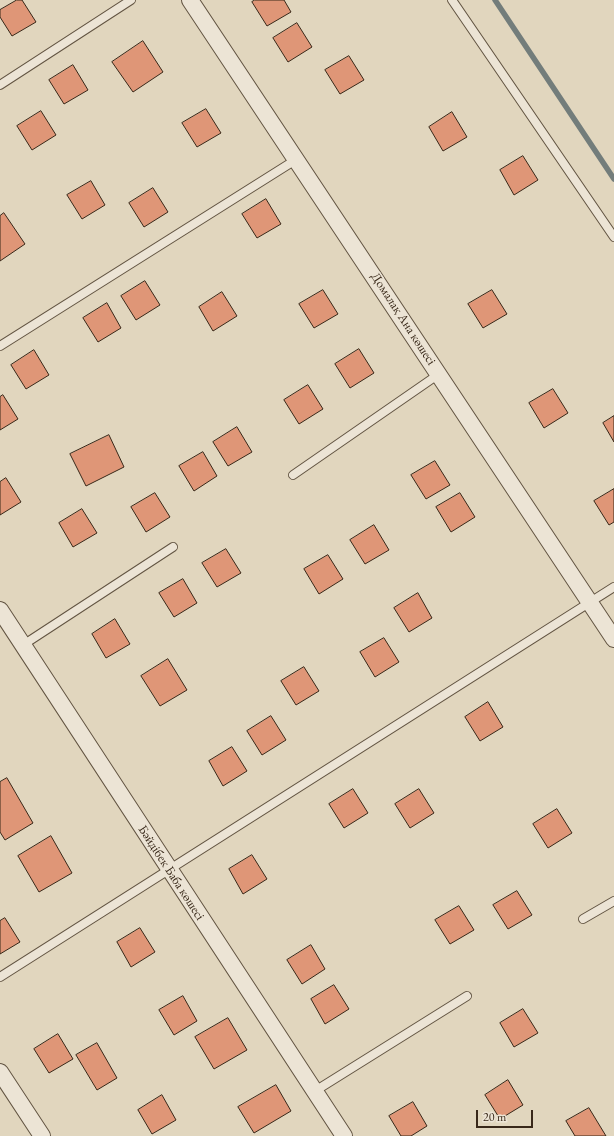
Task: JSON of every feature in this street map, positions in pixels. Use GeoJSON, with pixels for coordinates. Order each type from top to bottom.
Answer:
{"type":"FeatureCollection","features":[{"type":"Feature","properties":{"kind":"street","name":"Домалақ Ана көшесі"},"geometry":{"type":"LineString","coordinates":[[190,0],[297,159],[614,639]]}},
{"type":"Feature","properties":{"kind":"street","name":"Бәйдібек Баба көшесі"},"geometry":{"type":"LineString","coordinates":[[0,610],[344,1136]]}},
{"type":"Feature","properties":{"kind":"street"},"geometry":{"type":"LineString","coordinates":[[0,1072],[42,1136]]}},
{"type":"Feature","properties":{"kind":"lane"},"geometry":{"type":"LineString","coordinates":[[0,85],[131,0]]}},
{"type":"Feature","properties":{"kind":"lane"},"geometry":{"type":"LineString","coordinates":[[452,0],[614,237]]}},
{"type":"Feature","properties":{"kind":"lane"},"geometry":{"type":"LineString","coordinates":[[0,346],[297,159]]}},
{"type":"Feature","properties":{"kind":"lane"},"geometry":{"type":"LineString","coordinates":[[292,475],[439,374]]}},
{"type":"Feature","properties":{"kind":"lane"},"geometry":{"type":"LineString","coordinates":[[23,645],[173,547]]}},
{"type":"Feature","properties":{"kind":"lane"},"geometry":{"type":"LineString","coordinates":[[0,977],[614,586]]}},
{"type":"Feature","properties":{"kind":"lane"},"geometry":{"type":"LineString","coordinates":[[584,919],[614,901]]}},
{"type":"Feature","properties":{"kind":"lane"},"geometry":{"type":"LineString","coordinates":[[314,1091],[467,996]]}},
{"type":"Feature","properties":{"kind":"building"},"geometry":{"type":"Polygon","coordinates":[[[17,0],[22,0],[36,22],[12,36],[0,17],[0,10],[17,0]]]}},
{"type":"Feature","properties":{"kind":"building"},"geometry":{"type":"Polygon","coordinates":[[[255,0],[284,0],[291,12],[267,26],[252,2],[255,0]]]}},
{"type":"Feature","properties":{"kind":"building"},"geometry":{"type":"Polygon","coordinates":[[[297,23],[312,47],[288,62],[273,38],[297,23]]]}},
{"type":"Feature","properties":{"kind":"building"},"geometry":{"type":"Polygon","coordinates":[[[143,41],[163,72],[133,92],[112,62],[143,41]]]}},
{"type":"Feature","properties":{"kind":"building"},"geometry":{"type":"Polygon","coordinates":[[[349,56],[364,80],[340,94],[325,70],[349,56]]]}},
{"type":"Feature","properties":{"kind":"building"},"geometry":{"type":"Polygon","coordinates":[[[73,65],[88,90],[64,104],[49,80],[73,65]]]}},
{"type":"Feature","properties":{"kind":"building"},"geometry":{"type":"Polygon","coordinates":[[[206,109],[221,133],[197,147],[182,123],[206,109]]]}},
{"type":"Feature","properties":{"kind":"building"},"geometry":{"type":"Polygon","coordinates":[[[41,111],[56,135],[32,150],[17,126],[41,111]]]}},
{"type":"Feature","properties":{"kind":"building"},"geometry":{"type":"Polygon","coordinates":[[[452,112],[467,137],[443,151],[429,127],[452,112]]]}},
{"type":"Feature","properties":{"kind":"building"},"geometry":{"type":"Polygon","coordinates":[[[523,156],[538,180],[514,195],[500,170],[523,156]]]}},
{"type":"Feature","properties":{"kind":"building"},"geometry":{"type":"Polygon","coordinates":[[[91,181],[105,205],[82,219],[67,195],[91,181]]]}},
{"type":"Feature","properties":{"kind":"building"},"geometry":{"type":"Polygon","coordinates":[[[153,188],[168,212],[144,227],[129,203],[153,188]]]}},
{"type":"Feature","properties":{"kind":"building"},"geometry":{"type":"Polygon","coordinates":[[[266,199],[281,224],[257,238],[242,214],[266,199]]]}},
{"type":"Feature","properties":{"kind":"building"},"geometry":{"type":"Polygon","coordinates":[[[4,213],[25,244],[0,261],[0,216],[4,213]]]}},
{"type":"Feature","properties":{"kind":"building"},"geometry":{"type":"Polygon","coordinates":[[[145,281],[160,305],[136,320],[121,296],[145,281]]]}},
{"type":"Feature","properties":{"kind":"building"},"geometry":{"type":"Polygon","coordinates":[[[323,290],[338,314],[314,328],[299,304],[323,290]]]}},
{"type":"Feature","properties":{"kind":"building"},"geometry":{"type":"Polygon","coordinates":[[[492,290],[507,314],[483,328],[468,304],[492,290]]]}},
{"type":"Feature","properties":{"kind":"building"},"geometry":{"type":"Polygon","coordinates":[[[222,292],[237,316],[213,331],[199,307],[222,292]]]}},
{"type":"Feature","properties":{"kind":"building"},"geometry":{"type":"Polygon","coordinates":[[[107,303],[121,328],[98,342],[83,318],[107,303]]]}},
{"type":"Feature","properties":{"kind":"building"},"geometry":{"type":"Polygon","coordinates":[[[359,349],[374,373],[350,388],[335,364],[359,349]]]}},
{"type":"Feature","properties":{"kind":"building"},"geometry":{"type":"Polygon","coordinates":[[[34,350],[49,375],[26,389],[11,365],[34,350]]]}},
{"type":"Feature","properties":{"kind":"building"},"geometry":{"type":"Polygon","coordinates":[[[308,385],[323,409],[299,424],[284,400],[308,385]]]}},
{"type":"Feature","properties":{"kind":"building"},"geometry":{"type":"Polygon","coordinates":[[[553,389],[568,413],[544,428],[529,403],[553,389]]]}},
{"type":"Feature","properties":{"kind":"building"},"geometry":{"type":"Polygon","coordinates":[[[3,395],[18,419],[0,430],[0,397],[3,395]]]}},
{"type":"Feature","properties":{"kind":"building"},"geometry":{"type":"Polygon","coordinates":[[[614,416],[614,442],[603,423],[614,416]]]}},
{"type":"Feature","properties":{"kind":"building"},"geometry":{"type":"Polygon","coordinates":[[[237,427],[252,452],[228,466],[213,442],[237,427]]]}},
{"type":"Feature","properties":{"kind":"building"},"geometry":{"type":"Polygon","coordinates":[[[109,435],[124,467],[86,486],[70,454],[109,435]]]}},
{"type":"Feature","properties":{"kind":"building"},"geometry":{"type":"Polygon","coordinates":[[[203,452],[217,476],[194,491],[179,466],[203,452]]]}},
{"type":"Feature","properties":{"kind":"building"},"geometry":{"type":"Polygon","coordinates":[[[435,461],[450,485],[426,499],[411,475],[435,461]]]}},
{"type":"Feature","properties":{"kind":"building"},"geometry":{"type":"Polygon","coordinates":[[[6,478],[21,502],[0,515],[0,482],[6,478]]]}},
{"type":"Feature","properties":{"kind":"building"},"geometry":{"type":"Polygon","coordinates":[[[614,489],[614,522],[609,525],[594,501],[614,489]]]}},
{"type":"Feature","properties":{"kind":"building"},"geometry":{"type":"Polygon","coordinates":[[[155,493],[170,517],[146,532],[131,507],[155,493]]]}},
{"type":"Feature","properties":{"kind":"building"},"geometry":{"type":"Polygon","coordinates":[[[460,493],[475,517],[451,532],[436,507],[460,493]]]}},
{"type":"Feature","properties":{"kind":"building"},"geometry":{"type":"Polygon","coordinates":[[[82,509],[97,533],[73,547],[59,523],[82,509]]]}},
{"type":"Feature","properties":{"kind":"building"},"geometry":{"type":"Polygon","coordinates":[[[374,525],[389,550],[365,564],[350,540],[374,525]]]}},
{"type":"Feature","properties":{"kind":"building"},"geometry":{"type":"Polygon","coordinates":[[[226,549],[241,573],[217,587],[202,563],[226,549]]]}},
{"type":"Feature","properties":{"kind":"building"},"geometry":{"type":"Polygon","coordinates":[[[328,555],[343,579],[319,594],[304,569],[328,555]]]}},
{"type":"Feature","properties":{"kind":"building"},"geometry":{"type":"Polygon","coordinates":[[[183,579],[197,603],[174,617],[159,593],[183,579]]]}},
{"type":"Feature","properties":{"kind":"building"},"geometry":{"type":"Polygon","coordinates":[[[418,593],[432,618],[409,632],[394,608],[418,593]]]}},
{"type":"Feature","properties":{"kind":"building"},"geometry":{"type":"Polygon","coordinates":[[[115,619],[130,644],[106,658],[92,634],[115,619]]]}},
{"type":"Feature","properties":{"kind":"building"},"geometry":{"type":"Polygon","coordinates":[[[384,638],[399,662],[375,677],[360,652],[384,638]]]}},
{"type":"Feature","properties":{"kind":"building"},"geometry":{"type":"Polygon","coordinates":[[[168,659],[187,690],[160,706],[141,676],[168,659]]]}},
{"type":"Feature","properties":{"kind":"building"},"geometry":{"type":"Polygon","coordinates":[[[304,667],[319,691],[296,705],[281,681],[304,667]]]}},
{"type":"Feature","properties":{"kind":"building"},"geometry":{"type":"Polygon","coordinates":[[[488,702],[503,727],[480,741],[465,717],[488,702]]]}},
{"type":"Feature","properties":{"kind":"building"},"geometry":{"type":"Polygon","coordinates":[[[271,716],[286,740],[262,755],[247,731],[271,716]]]}},
{"type":"Feature","properties":{"kind":"building"},"geometry":{"type":"Polygon","coordinates":[[[232,747],[247,771],[223,786],[209,761],[232,747]]]}},
{"type":"Feature","properties":{"kind":"building"},"geometry":{"type":"Polygon","coordinates":[[[7,778],[33,823],[5,840],[0,832],[0,782],[7,778]]]}},
{"type":"Feature","properties":{"kind":"building"},"geometry":{"type":"Polygon","coordinates":[[[353,789],[368,813],[344,828],[329,804],[353,789]]]}},
{"type":"Feature","properties":{"kind":"building"},"geometry":{"type":"Polygon","coordinates":[[[419,789],[434,813],[410,828],[395,804],[419,789]]]}},
{"type":"Feature","properties":{"kind":"building"},"geometry":{"type":"Polygon","coordinates":[[[557,809],[572,833],[548,848],[533,824],[557,809]]]}},
{"type":"Feature","properties":{"kind":"building"},"geometry":{"type":"Polygon","coordinates":[[[51,836],[72,873],[39,892],[18,856],[51,836]]]}},
{"type":"Feature","properties":{"kind":"building"},"geometry":{"type":"Polygon","coordinates":[[[252,855],[267,879],[243,894],[229,869],[252,855]]]}},
{"type":"Feature","properties":{"kind":"building"},"geometry":{"type":"Polygon","coordinates":[[[517,891],[532,915],[508,929],[493,905],[517,891]]]}},
{"type":"Feature","properties":{"kind":"building"},"geometry":{"type":"Polygon","coordinates":[[[459,906],[474,930],[450,944],[435,920],[459,906]]]}},
{"type":"Feature","properties":{"kind":"building"},"geometry":{"type":"Polygon","coordinates":[[[5,918],[20,942],[0,954],[0,921],[5,918]]]}},
{"type":"Feature","properties":{"kind":"building"},"geometry":{"type":"Polygon","coordinates":[[[140,928],[155,952],[131,967],[117,942],[140,928]]]}},
{"type":"Feature","properties":{"kind":"building"},"geometry":{"type":"Polygon","coordinates":[[[311,945],[325,969],[302,984],[287,960],[311,945]]]}},
{"type":"Feature","properties":{"kind":"building"},"geometry":{"type":"Polygon","coordinates":[[[334,985],[349,1009],[325,1024],[311,999],[334,985]]]}},
{"type":"Feature","properties":{"kind":"building"},"geometry":{"type":"Polygon","coordinates":[[[183,996],[197,1021],[174,1035],[159,1010],[183,996]]]}},
{"type":"Feature","properties":{"kind":"building"},"geometry":{"type":"Polygon","coordinates":[[[523,1009],[538,1033],[514,1047],[500,1023],[523,1009]]]}},
{"type":"Feature","properties":{"kind":"building"},"geometry":{"type":"Polygon","coordinates":[[[228,1018],[247,1050],[214,1069],[195,1037],[228,1018]]]}},
{"type":"Feature","properties":{"kind":"building"},"geometry":{"type":"Polygon","coordinates":[[[58,1034],[73,1059],[49,1073],[34,1049],[58,1034]]]}},
{"type":"Feature","properties":{"kind":"building"},"geometry":{"type":"Polygon","coordinates":[[[97,1043],[117,1078],[97,1090],[76,1055],[97,1043]]]}},
{"type":"Feature","properties":{"kind":"building"},"geometry":{"type":"Polygon","coordinates":[[[508,1080],[523,1105],[500,1119],[485,1095],[508,1080]]]}},
{"type":"Feature","properties":{"kind":"building"},"geometry":{"type":"Polygon","coordinates":[[[276,1085],[291,1111],[254,1133],[238,1107],[276,1085]]]}},
{"type":"Feature","properties":{"kind":"building"},"geometry":{"type":"Polygon","coordinates":[[[162,1095],[176,1120],[152,1134],[138,1110],[162,1095]]]}},
{"type":"Feature","properties":{"kind":"building"},"geometry":{"type":"Polygon","coordinates":[[[413,1102],[427,1126],[411,1136],[401,1136],[389,1116],[413,1102]]]}},
{"type":"Feature","properties":{"kind":"building"},"geometry":{"type":"Polygon","coordinates":[[[589,1108],[606,1136],[575,1136],[566,1121],[589,1108]]]}},
{"type":"Feature","properties":{"kind":"waterway"},"geometry":{"type":"LineString","coordinates":[[495,0],[614,179]]}}]}
